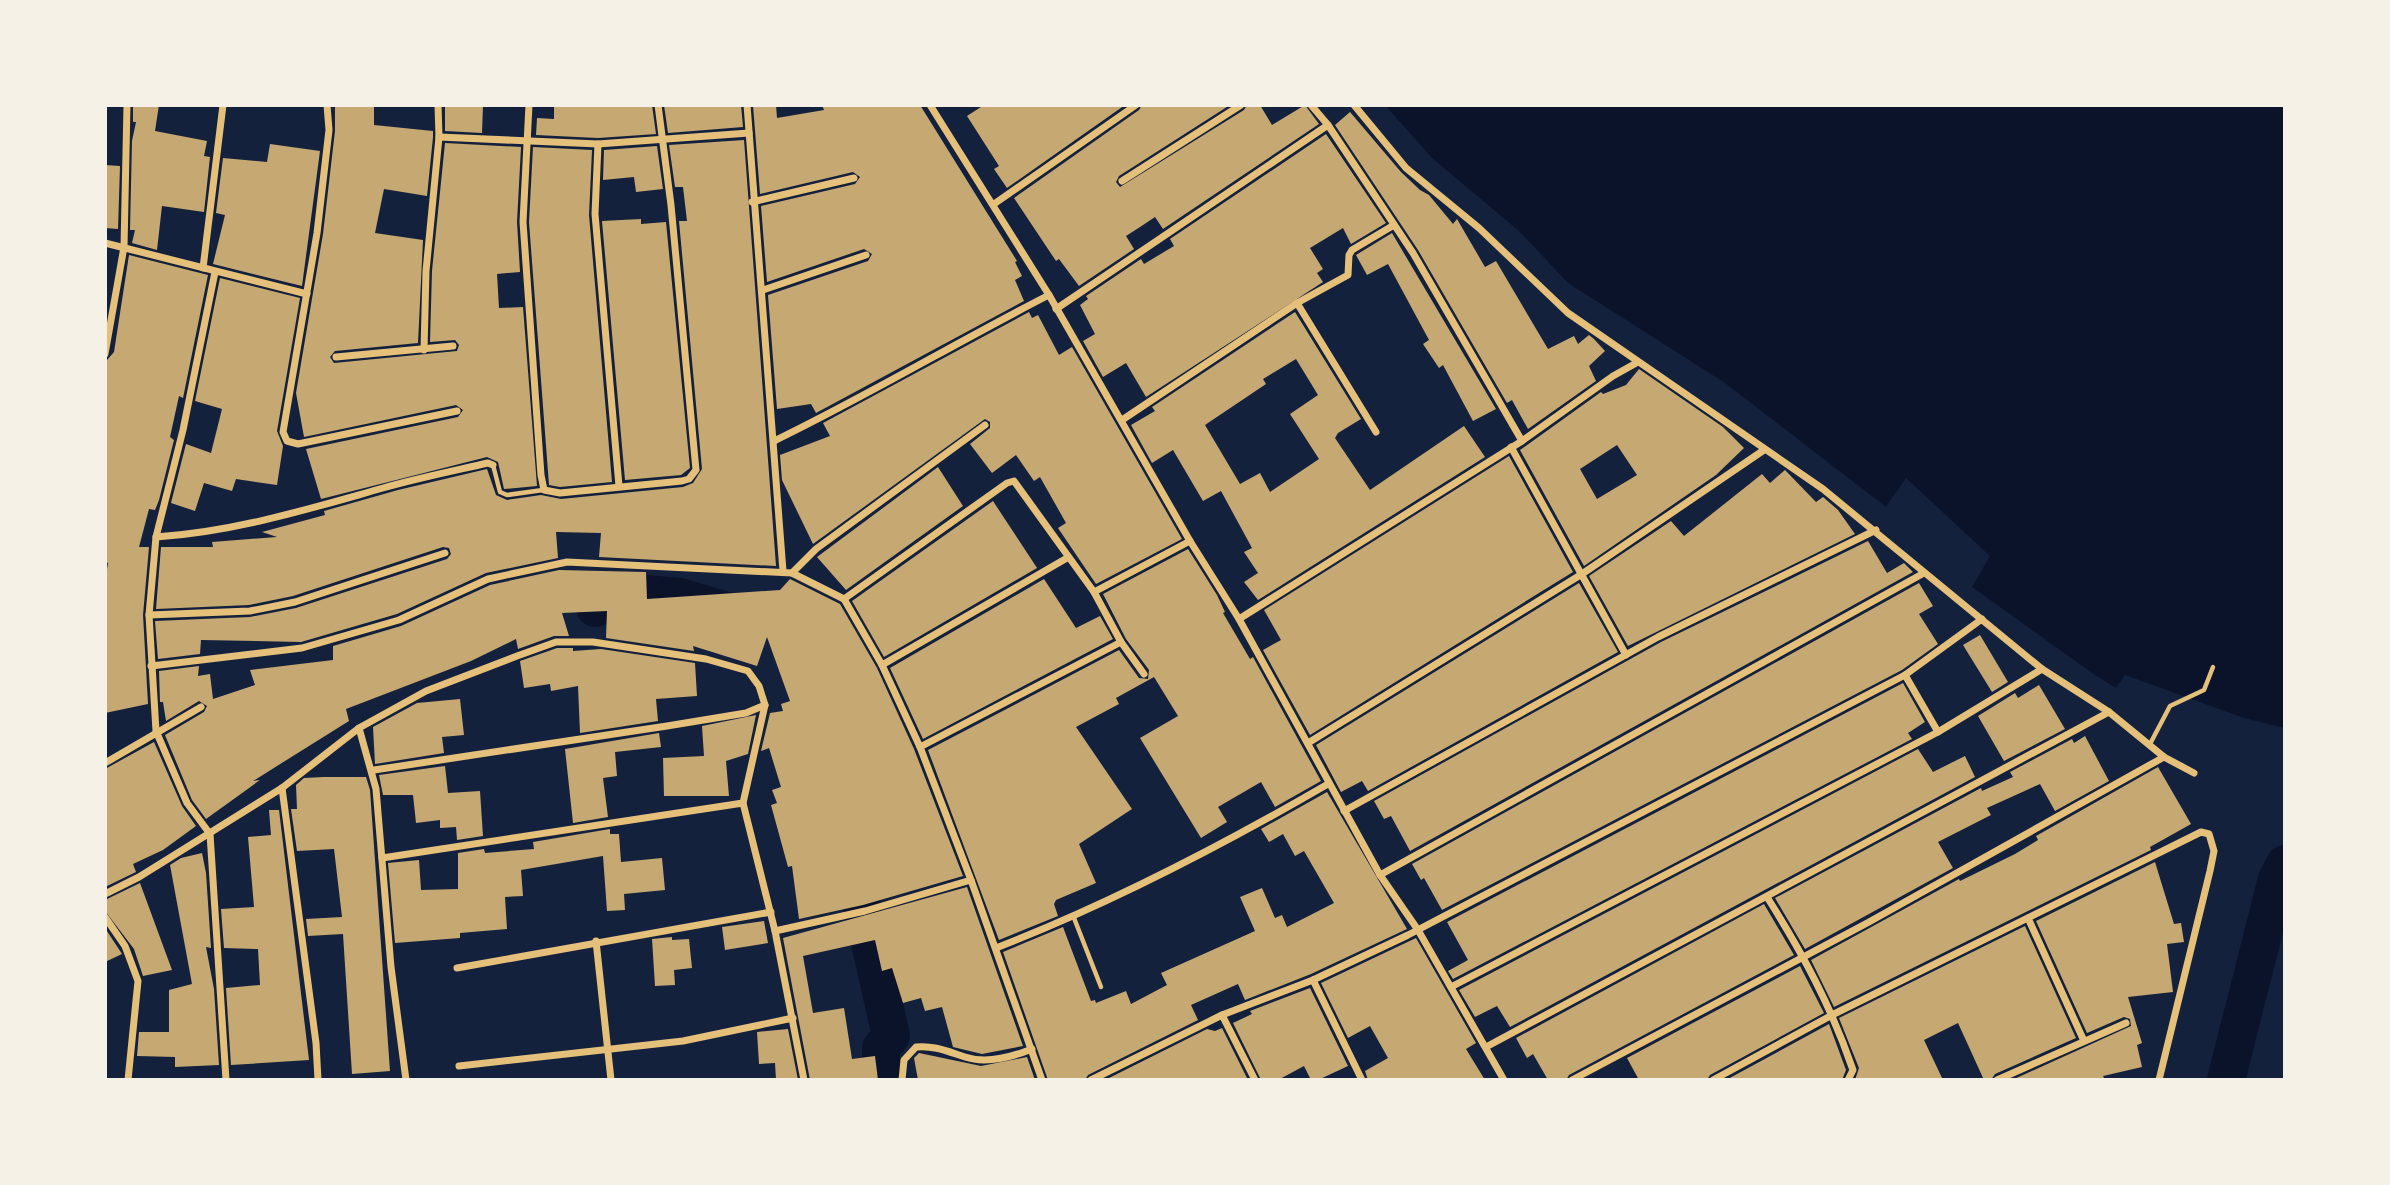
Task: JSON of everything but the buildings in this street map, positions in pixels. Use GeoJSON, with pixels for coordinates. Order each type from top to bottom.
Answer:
{"type":"FeatureCollection","features":[{"type":"Feature","properties":{"kind":"street"},"geometry":{"type":"LineString","coordinates":[[105,354],[124,247],[127,105]]}},
{"type":"Feature","properties":{"kind":"street"},"geometry":{"type":"LineString","coordinates":[[203,268],[223,105]]}},
{"type":"Feature","properties":{"kind":"street"},"geometry":{"type":"LineString","coordinates":[[327,105],[329,130],[307,293],[283,432],[287,441],[298,444],[457,411]]}},
{"type":"Feature","properties":{"kind":"street"},"geometry":{"type":"LineString","coordinates":[[424,350],[426,271],[439,137],[438,105]]}},
{"type":"Feature","properties":{"kind":"street"},"geometry":{"type":"LineString","coordinates":[[529,105],[523,222],[544,490],[559,492],[681,481],[694,475],[672,219],[658,105]]}},
{"type":"Feature","properties":{"kind":"street"},"geometry":{"type":"LineString","coordinates":[[747,105],[752,202],[763,290],[787,572]]}},
{"type":"Feature","properties":{"kind":"street"},"geometry":{"type":"LineString","coordinates":[[930,105],[1049,295],[1190,541],[1238,619],[1380,874],[1418,930],[1504,1080]]}},
{"type":"Feature","properties":{"kind":"street"},"geometry":{"type":"LineString","coordinates":[[994,204],[1136,105]]}},
{"type":"Feature","properties":{"kind":"street"},"geometry":{"type":"LineString","coordinates":[[1122,181],[1241,105]]}},
{"type":"Feature","properties":{"kind":"street"},"geometry":{"type":"LineString","coordinates":[[1311,105],[1328,125],[1394,225],[1522,441]]}},
{"type":"Feature","properties":{"kind":"street"},"geometry":{"type":"LineString","coordinates":[[1354,105],[1406,168],[1479,228],[1568,313],[1823,489],[2042,669],[2109,712],[2164,757],[2194,773]]}},
{"type":"Feature","properties":{"kind":"street"},"geometry":{"type":"LineString","coordinates":[[1056,309],[1328,125]]}},
{"type":"Feature","properties":{"kind":"street"},"geometry":{"type":"LineString","coordinates":[[439,137],[527,143],[598,144],[749,133]]}},
{"type":"Feature","properties":{"kind":"street"},"geometry":{"type":"LineString","coordinates":[[598,144],[595,214],[619,486]]}},
{"type":"Feature","properties":{"kind":"street"},"geometry":{"type":"LineString","coordinates":[[752,202],[854,178]]}},
{"type":"Feature","properties":{"kind":"street"},"geometry":{"type":"LineString","coordinates":[[1122,420],[1297,303],[1348,275],[1352,250],[1394,225]]}},
{"type":"Feature","properties":{"kind":"street"},"geometry":{"type":"LineString","coordinates":[[105,243],[307,293]]}},
{"type":"Feature","properties":{"kind":"street"},"geometry":{"type":"LineString","coordinates":[[763,290],[866,256]]}},
{"type":"Feature","properties":{"kind":"street"},"geometry":{"type":"LineString","coordinates":[[215,272],[183,430],[156,537],[149,615],[156,731],[187,803],[210,834],[226,1080]]}},
{"type":"Feature","properties":{"kind":"street"},"geometry":{"type":"LineString","coordinates":[[774,441],[840,409],[940,351],[1049,295]]}},
{"type":"Feature","properties":{"kind":"street"},"geometry":{"type":"LineString","coordinates":[[1297,303],[1376,432]]}},
{"type":"Feature","properties":{"kind":"street"},"geometry":{"type":"LineString","coordinates":[[335,357],[453,346]]}},
{"type":"Feature","properties":{"kind":"street"},"geometry":{"type":"LineString","coordinates":[[1238,619],[1522,441],[1614,376],[1639,362]]}},
{"type":"Feature","properties":{"kind":"street"},"geometry":{"type":"LineString","coordinates":[[787,572],[985,425]]}},
{"type":"Feature","properties":{"kind":"street"},"geometry":{"type":"LineString","coordinates":[[1511,447],[1626,655]]}},
{"type":"Feature","properties":{"kind":"street"},"geometry":{"type":"LineString","coordinates":[[1308,743],[1582,574],[1764,450]]}},
{"type":"Feature","properties":{"kind":"street"},"geometry":{"type":"LineString","coordinates":[[156,537],[217,531],[387,487],[488,463],[493,465]]}},
{"type":"Feature","properties":{"kind":"street"},"geometry":{"type":"LineString","coordinates":[[844,599],[1007,483],[1014,481],[1094,592],[1121,642],[1144,674]]}},
{"type":"Feature","properties":{"kind":"street"},"geometry":{"type":"LineString","coordinates":[[1344,811],[1626,655],[1876,530]]}},
{"type":"Feature","properties":{"kind":"street"},"geometry":{"type":"LineString","coordinates":[[1094,592],[1190,541]]}},
{"type":"Feature","properties":{"kind":"street"},"geometry":{"type":"LineString","coordinates":[[149,615],[250,611],[295,602],[445,553]]}},
{"type":"Feature","properties":{"kind":"street"},"geometry":{"type":"LineString","coordinates":[[882,665],[1067,558]]}},
{"type":"Feature","properties":{"kind":"street"},"geometry":{"type":"LineString","coordinates":[[151,666],[302,648],[399,620],[488,579],[567,562],[787,572],[844,599],[882,665],[920,747],[996,948],[1042,1080]]}},
{"type":"Feature","properties":{"kind":"street"},"geometry":{"type":"LineString","coordinates":[[1380,874],[1924,573]]}},
{"type":"Feature","properties":{"kind":"street"},"geometry":{"type":"LineString","coordinates":[[1091,1080],[1222,1015],[1313,980],[1418,930],[1905,675],[1982,619]]}},
{"type":"Feature","properties":{"kind":"street"},"geometry":{"type":"LineString","coordinates":[[105,894],[210,834],[282,788],[359,729],[426,691],[556,642],[593,642],[706,659],[748,671],[759,686],[765,705],[743,803],[771,912],[804,1080]]}},
{"type":"Feature","properties":{"kind":"street"},"geometry":{"type":"LineString","coordinates":[[920,747],[1121,642]]}},
{"type":"Feature","properties":{"kind":"street"},"geometry":{"type":"LineString","coordinates":[[1451,987],[1938,732],[2042,669]]}},
{"type":"Feature","properties":{"kind":"street"},"geometry":{"type":"LineString","coordinates":[[1905,675],[1938,732]]}},
{"type":"Feature","properties":{"kind":"street"},"geometry":{"type":"LineString","coordinates":[[373,770],[667,726],[746,712],[765,705]]}},
{"type":"Feature","properties":{"kind":"street"},"geometry":{"type":"LineString","coordinates":[[105,763],[201,707]]}},
{"type":"Feature","properties":{"kind":"street"},"geometry":{"type":"LineString","coordinates":[[1486,1047],[2109,712]]}},
{"type":"Feature","properties":{"kind":"street"},"geometry":{"type":"LineString","coordinates":[[359,729],[373,770],[391,967],[406,1080]]}},
{"type":"Feature","properties":{"kind":"street"},"geometry":{"type":"LineString","coordinates":[[1572,1080],[1805,957],[2164,757]]}},
{"type":"Feature","properties":{"kind":"street"},"geometry":{"type":"LineString","coordinates":[[996,948],[1074,918],[1246,831],[1328,784]]}},
{"type":"Feature","properties":{"kind":"street"},"geometry":{"type":"LineString","coordinates":[[282,788],[316,1043],[318,1080]]}},
{"type":"Feature","properties":{"kind":"street"},"geometry":{"type":"LineString","coordinates":[[382,858],[743,803]]}},
{"type":"Feature","properties":{"kind":"street"},"geometry":{"type":"LineString","coordinates":[[1713,1080],[1833,1014],[2201,832],[2209,834],[2213,840],[2212,861],[2159,1080]]}},
{"type":"Feature","properties":{"kind":"street"},"geometry":{"type":"LineString","coordinates":[[775,931],[865,911],[971,880]]}},
{"type":"Feature","properties":{"kind":"street"},"geometry":{"type":"LineString","coordinates":[[1767,897],[1805,957],[1833,1014],[1853,1070],[1849,1080]]}},
{"type":"Feature","properties":{"kind":"street"},"geometry":{"type":"LineString","coordinates":[[457,968],[596,941],[771,912]]}},
{"type":"Feature","properties":{"kind":"street"},"geometry":{"type":"LineString","coordinates":[[105,917],[125,946],[138,981],[128,1080]]}},
{"type":"Feature","properties":{"kind":"street"},"geometry":{"type":"LineString","coordinates":[[2028,918],[2084,1041]]}},
{"type":"Feature","properties":{"kind":"street"},"geometry":{"type":"LineString","coordinates":[[596,941],[605,1050],[611,1080]]}},
{"type":"Feature","properties":{"kind":"street"},"geometry":{"type":"LineString","coordinates":[[1313,980],[1362,1080]]}},
{"type":"Feature","properties":{"kind":"street"},"geometry":{"type":"LineString","coordinates":[[1222,1015],[1255,1080]]}},
{"type":"Feature","properties":{"kind":"street"},"geometry":{"type":"LineString","coordinates":[[458,1066],[683,1041],[793,1018]]}},
{"type":"Feature","properties":{"kind":"street"},"geometry":{"type":"LineString","coordinates":[[1997,1080],[2126,1023]]}},
{"type":"Feature","properties":{"kind":"street"},"geometry":{"type":"LineString","coordinates":[[902,1080],[904,1060],[916,1047],[935,1047],[968,1058],[999,1059],[1031,1049]]}},
{"type":"Feature","properties":{"kind":"lane"},"geometry":{"type":"LineString","coordinates":[[493,465],[500,492],[508,495],[544,490]]}},
{"type":"Feature","properties":{"kind":"lane"},"geometry":{"type":"LineString","coordinates":[[2149,745],[2170,706],[2204,690],[2213,667]]}},
{"type":"Feature","properties":{"kind":"lane"},"geometry":{"type":"LineString","coordinates":[[1074,918],[1101,987]]}},
{"type":"Feature","properties":{"kind":"water"},"geometry":{"type":"Polygon","coordinates":[[[1385,105],[2285,105],[2285,728],[2244,718],[2125,675],[2116,688],[2095,675],[1972,587],[1990,556],[1906,478],[1886,507],[1725,383],[1568,283],[1519,231],[1432,158],[1385,105]]]}},
{"type":"Feature","properties":{"kind":"waterway"},"geometry":{"type":"LineString","coordinates":[[595,608],[645,594],[680,597],[730,612]]}},
{"type":"Feature","properties":{"kind":"waterway"},"geometry":{"type":"LineString","coordinates":[[856,852],[856,881],[891,1036],[881,1048],[881,1080]]}},
{"type":"Feature","properties":{"kind":"waterway"},"geometry":{"type":"LineString","coordinates":[[2226,1080],[2277,879],[2285,864]]}}]}
